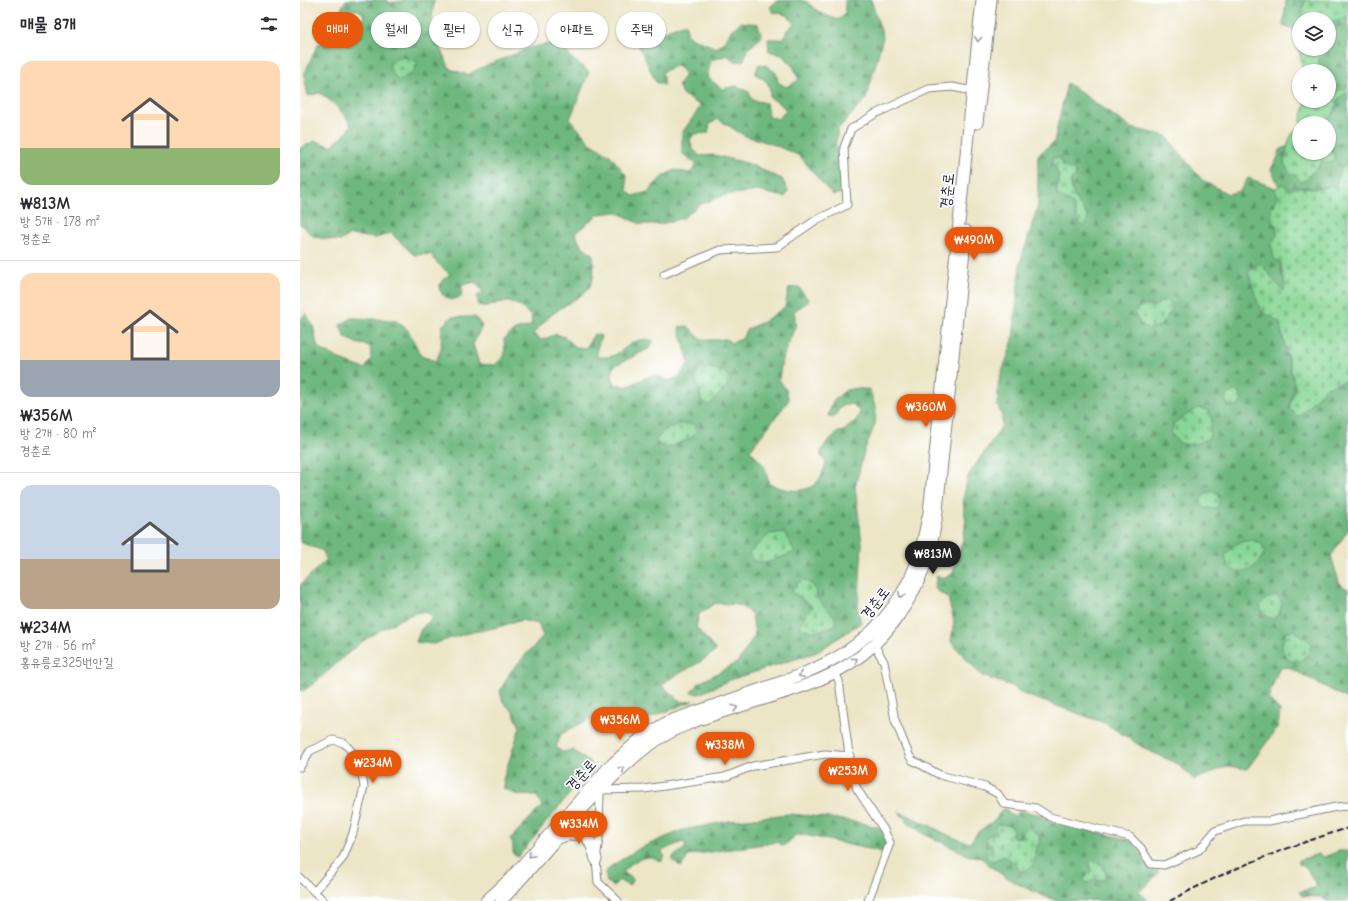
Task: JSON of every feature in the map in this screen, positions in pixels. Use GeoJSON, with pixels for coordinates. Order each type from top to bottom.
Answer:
{"type":"FeatureCollection","features":[{"type":"Feature","properties":{"kind":"street","name":"경춘로"},"geometry":{"type":"LineString","coordinates":[[501,901],[530,870],[573,819],[608,768],[641,738],[667,722],[790,679],[847,652],[874,629],[896,603],[910,578],[921,549],[929,513],[982,0]]}},
{"type":"Feature","properties":{"kind":"street","name":"경춘로"},"geometry":{"type":"LineString","coordinates":[[486,901],[511,878],[596,787],[650,745],[676,729],[800,687],[835,672],[849,664],[870,649],[902,610],[916,586],[928,556],[936,520],[991,0]]}},
{"type":"Feature","properties":{"kind":"street"},"geometry":{"type":"LineString","coordinates":[[664,274],[720,250],[778,247],[816,220],[847,204],[844,147],[851,129],[875,114],[929,89],[952,87],[973,91]]}},
{"type":"Feature","properties":{"kind":"street"},"geometry":{"type":"LineString","coordinates":[[874,644],[884,662],[895,720],[912,760],[940,775],[985,787],[998,794],[1004,804],[1036,808],[1050,817],[1130,836],[1141,848],[1151,864],[1164,865],[1198,850],[1215,831],[1244,820],[1270,821],[1336,807],[1348,806]]}},
{"type":"Feature","properties":{"kind":"street"},"geometry":{"type":"LineString","coordinates":[[835,672],[839,682],[851,769],[857,789],[884,830],[890,842],[868,901]]}},
{"type":"Feature","properties":{"kind":"street"},"geometry":{"type":"LineString","coordinates":[[300,768],[310,751],[333,740],[344,743],[355,755],[361,767],[364,787],[353,833],[343,858],[315,891]]}},
{"type":"Feature","properties":{"kind":"street"},"geometry":{"type":"LineString","coordinates":[[596,859],[599,839],[596,787],[644,789],[725,777],[753,766],[825,754],[850,756]]}},
{"type":"Feature","properties":{"kind":"street"},"geometry":{"type":"LineString","coordinates":[[557,838],[569,834],[583,834],[587,836],[591,841],[596,859],[598,882],[618,901]]}},
{"type":"Feature","properties":{"kind":"street"},"geometry":{"type":"LineString","coordinates":[[300,878],[324,901]]}},
{"type":"Feature","properties":{"kind":"green space"},"geometry":{"type":"Polygon","coordinates":[[[346,0],[387,0],[387,3],[402,0],[434,0],[433,12],[429,12],[429,48],[440,48],[450,69],[468,75],[478,69],[530,48],[538,48],[538,46],[546,44],[546,48],[563,48],[570,57],[589,72],[570,119],[590,143],[609,154],[626,175],[627,190],[633,196],[647,192],[663,176],[675,170],[690,173],[697,165],[682,153],[682,133],[701,106],[682,94],[678,85],[685,75],[678,65],[662,72],[664,85],[656,82],[640,48],[666,48],[666,31],[685,23],[688,36],[716,48],[725,42],[731,30],[741,22],[758,24],[762,37],[749,48],[743,61],[734,62],[728,55],[711,60],[707,77],[722,89],[737,86],[749,92],[752,100],[766,103],[768,116],[778,119],[786,110],[778,102],[770,98],[769,86],[763,78],[755,74],[759,64],[767,66],[776,73],[778,82],[786,87],[799,80],[794,68],[782,55],[769,51],[768,39],[784,39],[787,30],[794,24],[787,15],[773,12],[770,7],[777,1],[800,0],[807,2],[820,13],[838,20],[845,13],[845,0],[871,0],[883,37],[866,99],[838,129],[836,145],[844,193],[833,195],[800,156],[770,143],[745,136],[718,119],[710,124],[708,133],[694,134],[690,140],[692,148],[700,156],[714,155],[747,163],[782,179],[788,191],[785,197],[757,191],[725,195],[699,205],[683,218],[661,224],[640,224],[617,212],[599,214],[575,233],[580,244],[593,255],[594,267],[592,283],[587,290],[551,315],[533,334],[542,340],[556,334],[565,337],[576,347],[586,348],[594,334],[601,336],[597,349],[597,357],[613,356],[632,343],[642,339],[653,341],[650,348],[614,366],[612,376],[615,384],[626,387],[655,375],[668,381],[679,377],[689,363],[679,327],[688,326],[697,336],[705,340],[727,339],[731,343],[742,339],[747,329],[763,322],[785,307],[789,288],[799,287],[809,301],[794,311],[796,324],[782,359],[779,379],[786,390],[789,400],[750,450],[765,467],[769,484],[788,490],[801,490],[813,486],[823,473],[826,463],[820,454],[826,443],[838,432],[844,431],[857,419],[860,412],[853,404],[841,406],[834,417],[828,416],[833,401],[846,390],[858,388],[870,390],[876,410],[875,424],[864,452],[855,487],[862,544],[858,611],[861,623],[817,652],[730,680],[699,694],[691,692],[699,683],[738,662],[755,635],[752,614],[739,605],[715,603],[699,614],[696,627],[716,651],[700,662],[666,681],[662,686],[682,702],[693,701],[644,720],[589,719],[561,734],[556,747],[562,752],[573,750],[593,765],[518,857],[513,854],[513,844],[510,839],[542,806],[537,796],[518,795],[504,789],[503,780],[520,727],[513,712],[503,702],[500,691],[511,671],[543,636],[538,624],[522,620],[494,628],[468,633],[433,644],[416,642],[421,629],[433,617],[425,612],[419,612],[392,624],[364,640],[310,686],[303,691],[300,690],[300,585],[326,560],[323,551],[300,542],[300,320],[306,313],[313,326],[318,348],[343,361],[365,369],[371,359],[370,346],[356,343],[345,337],[340,325],[351,318],[395,320],[408,330],[421,356],[436,361],[441,349],[442,326],[452,317],[475,317],[482,326],[473,344],[479,364],[495,365],[505,355],[504,339],[515,330],[531,326],[532,317],[522,308],[511,302],[502,302],[489,306],[478,305],[477,296],[483,292],[475,282],[462,285],[461,297],[450,300],[442,294],[439,288],[442,281],[450,274],[437,263],[431,254],[414,255],[391,233],[376,238],[350,235],[340,241],[314,237],[300,224],[300,148],[315,141],[331,146],[344,136],[351,125],[338,108],[320,93],[308,96],[304,75],[316,48],[363,48],[363,12],[359,10],[348,10],[345,12],[339,12],[346,0]],[[731,380],[700,390],[701,401],[709,405],[731,380]],[[813,585],[791,591],[813,607],[806,614],[835,617],[819,601],[813,585]]]}},
{"type":"Feature","properties":{"kind":"green space"},"geometry":{"type":"Polygon","coordinates":[[[1286,0],[1305,0],[1302,12],[1292,12],[1292,29],[1283,26],[1286,0]]]}},
{"type":"Feature","properties":{"kind":"green space"},"geometry":{"type":"Polygon","coordinates":[[[1305,0],[1348,0],[1348,16],[1336,20],[1336,12],[1302,12],[1305,0]]]}},
{"type":"Feature","properties":{"kind":"green space"},"geometry":{"type":"Polygon","coordinates":[[[1348,16],[1348,84],[1345,89],[1336,91],[1336,64],[1319,64],[1319,59],[1324,56],[1336,56],[1336,20],[1348,16]]]}},
{"type":"Feature","properties":{"kind":"green space"},"geometry":{"type":"Polygon","coordinates":[[[1300,56],[1324,56],[1319,59],[1319,64],[1302,64],[1300,56]]]}},
{"type":"Feature","properties":{"kind":"green space"},"geometry":{"type":"Polygon","coordinates":[[[404,57],[418,62],[412,74],[398,81],[390,69],[390,61],[404,57]]]}},
{"type":"Feature","properties":{"kind":"green space"},"geometry":{"type":"Polygon","coordinates":[[[1067,83],[1131,128],[1166,136],[1202,180],[1228,194],[1240,191],[1248,178],[1275,188],[1277,199],[1277,235],[1281,271],[1286,285],[1284,292],[1272,281],[1265,268],[1256,295],[1260,309],[1279,322],[1295,386],[1289,408],[1298,417],[1327,387],[1348,380],[1348,530],[1331,556],[1340,585],[1348,589],[1348,699],[1288,667],[1279,668],[1268,698],[1280,710],[1278,727],[1247,769],[1228,766],[1194,780],[1178,764],[1145,749],[1105,723],[1023,694],[1012,686],[982,676],[951,642],[954,621],[948,598],[934,588],[937,576],[943,579],[953,573],[963,539],[966,519],[963,499],[968,476],[1002,426],[1002,416],[997,404],[999,381],[1013,340],[1020,263],[1038,206],[1038,155],[1054,142],[1067,83]],[[1052,163],[1058,175],[1058,185],[1056,188],[1066,200],[1073,204],[1078,222],[1084,210],[1072,191],[1070,169],[1052,163]],[[1161,302],[1156,306],[1160,326],[1172,310],[1161,302]]]}},
{"type":"Feature","properties":{"kind":"green space"},"geometry":{"type":"Polygon","coordinates":[[[1348,84],[1348,91],[1337,100],[1336,109],[1331,116],[1302,116],[1304,108],[1336,108],[1336,91],[1345,89],[1348,84]]]}},
{"type":"Feature","properties":{"kind":"green space"},"geometry":{"type":"Polygon","coordinates":[[[1348,91],[1348,165],[1341,170],[1336,185],[1314,189],[1306,187],[1290,189],[1282,184],[1279,186],[1271,169],[1280,150],[1288,146],[1284,162],[1310,174],[1316,170],[1322,161],[1336,160],[1336,116],[1331,116],[1336,109],[1337,100],[1348,91]]]}},
{"type":"Feature","properties":{"kind":"green space"},"geometry":{"type":"Polygon","coordinates":[[[1292,134],[1292,160],[1334,160],[1331,163],[1322,161],[1316,170],[1310,174],[1307,180],[1300,182],[1296,175],[1290,174],[1284,162],[1292,134]]]}},
{"type":"Feature","properties":{"kind":"green space"},"geometry":{"type":"Polygon","coordinates":[[[1052,158],[1060,158],[1063,166],[1075,171],[1076,177],[1070,181],[1072,191],[1088,218],[1084,227],[1078,222],[1073,204],[1057,195],[1059,177],[1052,163],[1052,158]]]}},
{"type":"Feature","properties":{"kind":"green space"},"geometry":{"type":"Polygon","coordinates":[[[1348,165],[1348,380],[1327,387],[1298,417],[1289,408],[1295,386],[1279,322],[1260,310],[1248,271],[1259,263],[1284,291],[1285,284],[1281,264],[1274,258],[1271,244],[1277,235],[1276,225],[1272,221],[1271,208],[1277,199],[1275,188],[1282,184],[1290,189],[1306,187],[1314,189],[1336,185],[1341,170],[1348,165]]]}},
{"type":"Feature","properties":{"kind":"green space"},"geometry":{"type":"Polygon","coordinates":[[[1166,300],[1171,304],[1172,310],[1160,326],[1149,329],[1141,324],[1135,315],[1136,309],[1142,306],[1156,306],[1166,300]]]}},
{"type":"Feature","properties":{"kind":"green space"},"geometry":{"type":"Polygon","coordinates":[[[709,368],[725,372],[731,380],[709,405],[701,401],[700,390],[695,379],[697,370],[709,368]]]}},
{"type":"Feature","properties":{"kind":"green space"},"geometry":{"type":"Polygon","coordinates":[[[1235,391],[1241,394],[1242,400],[1238,407],[1229,406],[1225,400],[1228,394],[1235,391]]]}},
{"type":"Feature","properties":{"kind":"green space"},"geometry":{"type":"Polygon","coordinates":[[[1198,408],[1208,410],[1212,419],[1209,438],[1192,445],[1179,443],[1171,433],[1174,423],[1198,408]]]}},
{"type":"Feature","properties":{"kind":"green space"},"geometry":{"type":"Polygon","coordinates":[[[680,424],[692,424],[701,428],[690,439],[666,448],[655,441],[663,431],[680,424]]]}},
{"type":"Feature","properties":{"kind":"green space"},"geometry":{"type":"Polygon","coordinates":[[[1209,491],[1217,493],[1220,501],[1217,508],[1206,509],[1200,502],[1204,494],[1209,491]]]}},
{"type":"Feature","properties":{"kind":"green space"},"geometry":{"type":"Polygon","coordinates":[[[784,532],[795,552],[769,562],[753,561],[749,553],[770,534],[784,532]]]}},
{"type":"Feature","properties":{"kind":"green space"},"geometry":{"type":"Polygon","coordinates":[[[1254,540],[1262,544],[1265,551],[1263,556],[1250,570],[1239,572],[1233,570],[1228,565],[1225,556],[1231,548],[1237,544],[1254,540]]]}},
{"type":"Feature","properties":{"kind":"green space"},"geometry":{"type":"Polygon","coordinates":[[[802,579],[813,585],[819,601],[835,617],[836,625],[815,632],[799,628],[806,614],[813,607],[791,591],[802,579]]]}},
{"type":"Feature","properties":{"kind":"green space"},"geometry":{"type":"Polygon","coordinates":[[[1277,596],[1282,603],[1280,614],[1272,619],[1262,614],[1260,605],[1267,598],[1277,596]]]}},
{"type":"Feature","properties":{"kind":"green space"},"geometry":{"type":"Polygon","coordinates":[[[1294,630],[1312,643],[1309,654],[1300,661],[1290,661],[1284,654],[1282,648],[1286,632],[1294,630]]]}},
{"type":"Feature","properties":{"kind":"green space"},"geometry":{"type":"Polygon","coordinates":[[[1006,809],[1009,814],[1014,816],[1020,811],[1038,814],[1050,821],[1126,839],[1135,844],[1147,864],[1159,872],[1139,893],[1148,900],[1054,900],[1008,878],[981,858],[970,856],[922,833],[909,824],[899,812],[917,819],[952,837],[970,843],[978,832],[997,818],[1001,810],[1006,809]],[[999,824],[997,835],[992,844],[993,861],[1004,856],[1016,864],[1019,870],[1035,862],[1035,850],[1040,841],[1033,831],[1028,827],[1022,837],[1015,838],[1011,835],[1012,826],[999,824]],[[1099,862],[1088,876],[1093,880],[1103,880],[1106,873],[1099,862]]]}},
{"type":"Feature","properties":{"kind":"green space"},"geometry":{"type":"Polygon","coordinates":[[[789,814],[847,820],[881,828],[886,842],[882,852],[805,835],[795,835],[783,846],[778,842],[689,855],[681,867],[671,859],[686,846],[682,842],[663,850],[662,853],[665,856],[662,861],[652,857],[645,857],[627,867],[623,872],[633,879],[629,886],[618,880],[614,887],[607,882],[605,873],[611,866],[640,848],[683,830],[729,821],[789,814]]]}},
{"type":"Feature","properties":{"kind":"green space"},"geometry":{"type":"Polygon","coordinates":[[[999,824],[1012,826],[1013,831],[1011,835],[1015,838],[1022,837],[1023,832],[1028,827],[1039,835],[1040,841],[1035,850],[1035,862],[1024,872],[1019,870],[1016,864],[1004,856],[993,861],[988,859],[986,856],[993,850],[992,844],[988,843],[986,837],[993,833],[997,834],[997,831],[994,828],[999,824]]]}},
{"type":"Feature","properties":{"kind":"green space"},"geometry":{"type":"Polygon","coordinates":[[[1339,851],[1348,851],[1348,901],[1327,901],[1321,897],[1302,896],[1299,892],[1317,887],[1307,868],[1299,864],[1299,860],[1319,854],[1324,857],[1339,851]]]}},
{"type":"Feature","properties":{"kind":"green space"},"geometry":{"type":"Polygon","coordinates":[[[1094,860],[1103,867],[1106,877],[1103,880],[1093,880],[1088,883],[1083,881],[1091,871],[1089,863],[1094,860]]]}},
{"type":"Feature","properties":{"kind":"railway"},"geometry":{"type":"LineString","coordinates":[[1170,901],[1235,869],[1302,843],[1348,828]]}}]}
